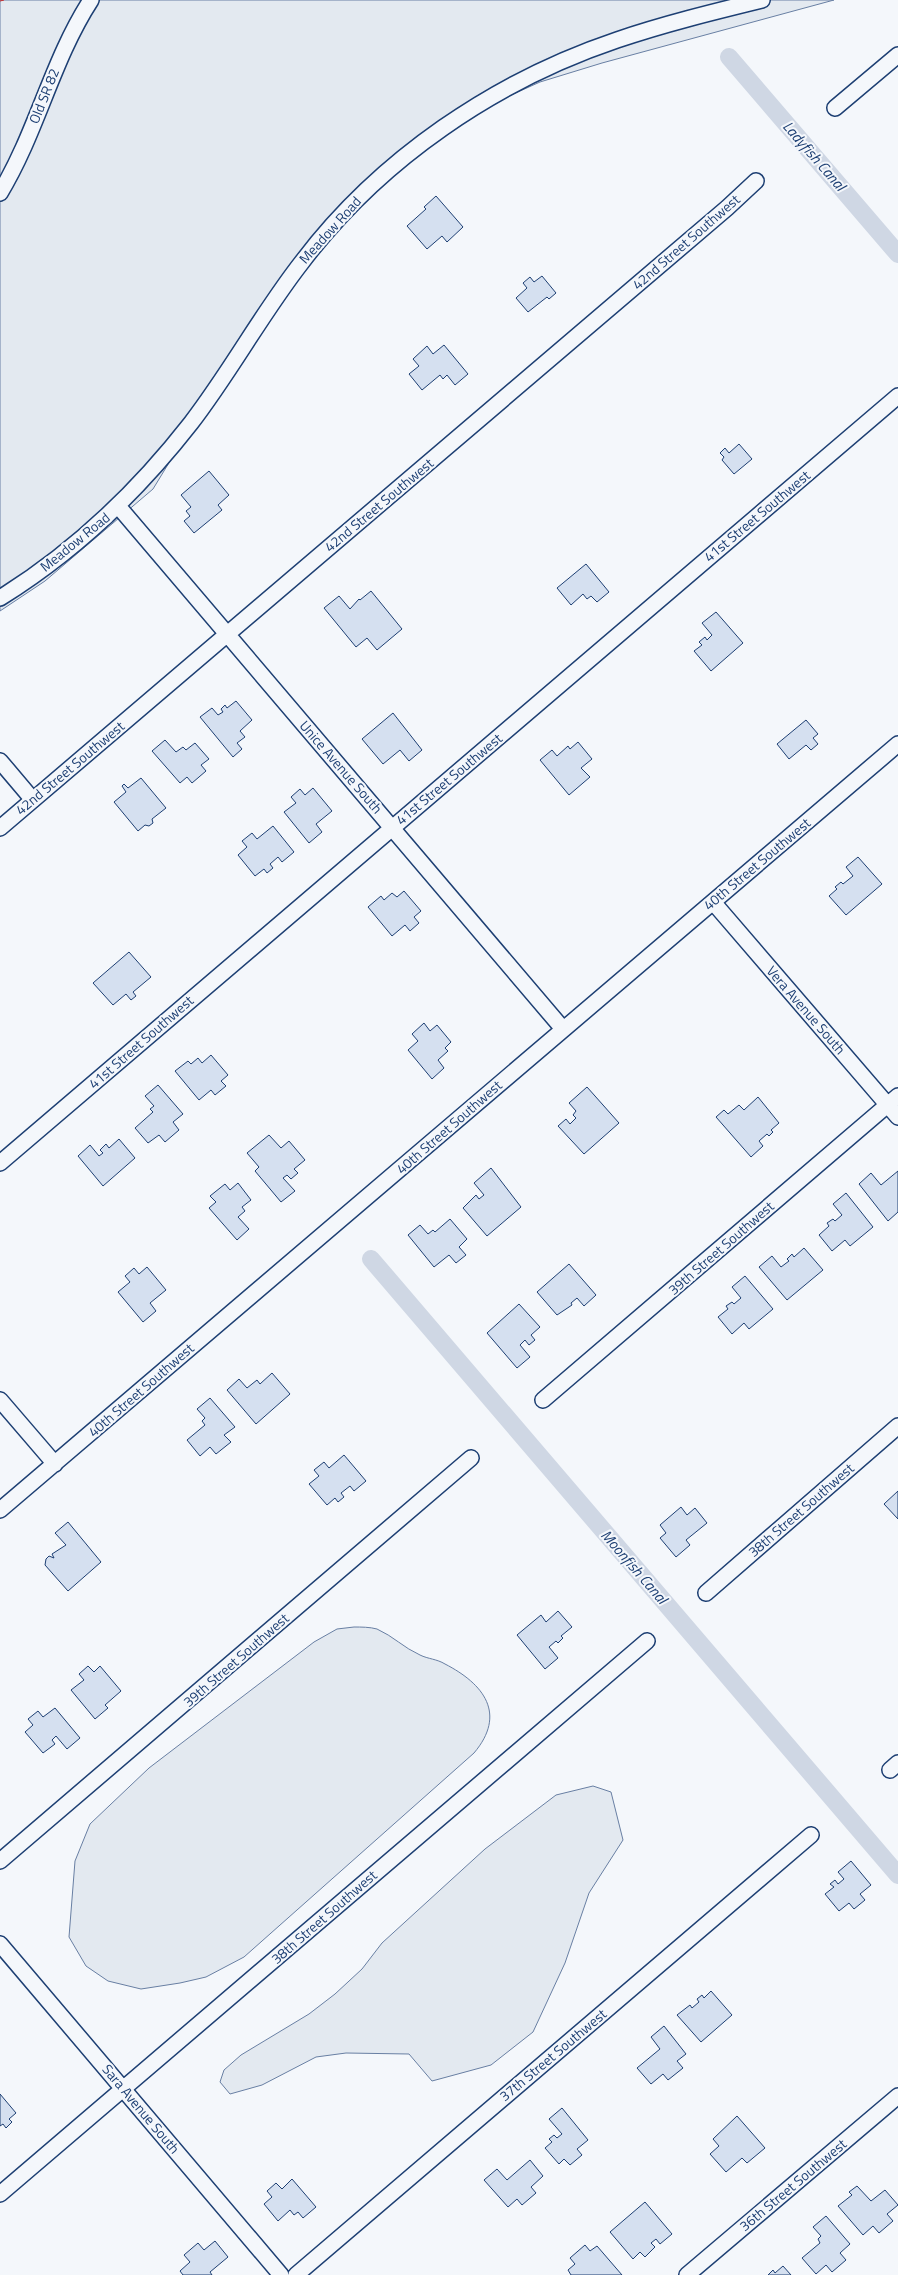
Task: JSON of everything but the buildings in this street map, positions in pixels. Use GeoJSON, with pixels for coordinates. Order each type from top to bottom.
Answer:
{"type":"FeatureCollection","features":[{"type":"Feature","properties":{"kind":"street","name":"Old SR 82"},"geometry":{"type":"LineString","coordinates":[[0,193],[30,131],[65,45],[91,0]]}},
{"type":"Feature","properties":{"kind":"street","name":"Meadow Road"},"geometry":{"type":"LineString","coordinates":[[0,598],[26,581],[88,533],[118,506],[192,422],[263,314],[308,254],[360,196],[416,148],[483,102],[518,82],[576,55],[674,22],[762,0]]}},
{"type":"Feature","properties":{"kind":"street"},"geometry":{"type":"LineString","coordinates":[[834,108],[898,54]]}},
{"type":"Feature","properties":{"kind":"street","name":"42nd Street Southwest"},"geometry":{"type":"LineString","coordinates":[[0,828],[727,208],[756,181]]}},
{"type":"Feature","properties":{"kind":"street","name":"41st Street Southwest"},"geometry":{"type":"LineString","coordinates":[[0,1162],[898,396]]}},
{"type":"Feature","properties":{"kind":"street","name":"Unice Avenue South"},"geometry":{"type":"LineString","coordinates":[[118,506],[563,1029]]}},
{"type":"Feature","properties":{"kind":"street","name":"40th Street Southwest"},"geometry":{"type":"LineString","coordinates":[[0,1510],[898,744]]}},
{"type":"Feature","properties":{"kind":"street"},"geometry":{"type":"LineString","coordinates":[[0,761],[33,800]]}},
{"type":"Feature","properties":{"kind":"street","name":"Vera Avenue South"},"geometry":{"type":"LineString","coordinates":[[713,902],[893,1101],[898,1118]]}},
{"type":"Feature","properties":{"kind":"street","name":"39th Street Southwest"},"geometry":{"type":"LineString","coordinates":[[543,1400],[893,1101]]}},
{"type":"Feature","properties":{"kind":"street"},"geometry":{"type":"LineString","coordinates":[[0,1400],[55,1464]]}},
{"type":"Feature","properties":{"kind":"street","name":"38th Street Southwest"},"geometry":{"type":"LineString","coordinates":[[706,1593],[898,1426]]}},
{"type":"Feature","properties":{"kind":"street","name":"39th Street Southwest"},"geometry":{"type":"LineString","coordinates":[[0,1861],[471,1458]]}},
{"type":"Feature","properties":{"kind":"street","name":"38th Street Southwest"},"geometry":{"type":"LineString","coordinates":[[0,2194],[647,1641]]}},
{"type":"Feature","properties":{"kind":"street","name":"37th Street Southwest"},"geometry":{"type":"LineString","coordinates":[[296,2275],[811,1835]]}},
{"type":"Feature","properties":{"kind":"street","name":"Sara Avenue South"},"geometry":{"type":"LineString","coordinates":[[0,1944],[281,2275]]}},
{"type":"Feature","properties":{"kind":"street","name":"36th Street Southwest"},"geometry":{"type":"LineString","coordinates":[[687,2275],[898,2096]]}},
{"type":"Feature","properties":{"kind":"shaded area"},"geometry":{"type":"Polygon","coordinates":[[[0,0],[834,0],[602,63],[540,82],[467,115],[343,214],[234,356],[153,489],[45,581],[0,611],[0,0]]]}},
{"type":"Feature","properties":{"kind":"shaded area"},"geometry":{"type":"Polygon","coordinates":[[[354,1627],[377,1629],[414,1652],[442,1662],[471,1681],[486,1701],[490,1713],[489,1725],[484,1739],[474,1753],[244,1957],[206,1977],[141,1989],[108,1981],[86,1966],[69,1937],[75,1861],[90,1824],[149,1768],[314,1642],[337,1629],[354,1627]]]}},
{"type":"Feature","properties":{"kind":"shaded area"},"geometry":{"type":"Polygon","coordinates":[[[593,1786],[611,1792],[623,1840],[589,1893],[565,1963],[533,2032],[491,2065],[432,2081],[409,2054],[346,2053],[316,2057],[262,2085],[230,2094],[220,2082],[224,2070],[241,2055],[309,2014],[335,1994],[362,1969],[382,1943],[485,1849],[556,1795],[593,1786]]]}},
{"type":"Feature","properties":{"kind":"waterway","name":"Ladyfish Canal"},"geometry":{"type":"LineString","coordinates":[[729,57],[898,254]]}},
{"type":"Feature","properties":{"kind":"waterway","name":"Moonfish Canal"},"geometry":{"type":"LineString","coordinates":[[371,1259],[898,1875]]}},
{"type":"Feature","properties":{"kind":"power"},"geometry":{"type":"LineString","coordinates":[[0,1],[4,0]]}}]}
